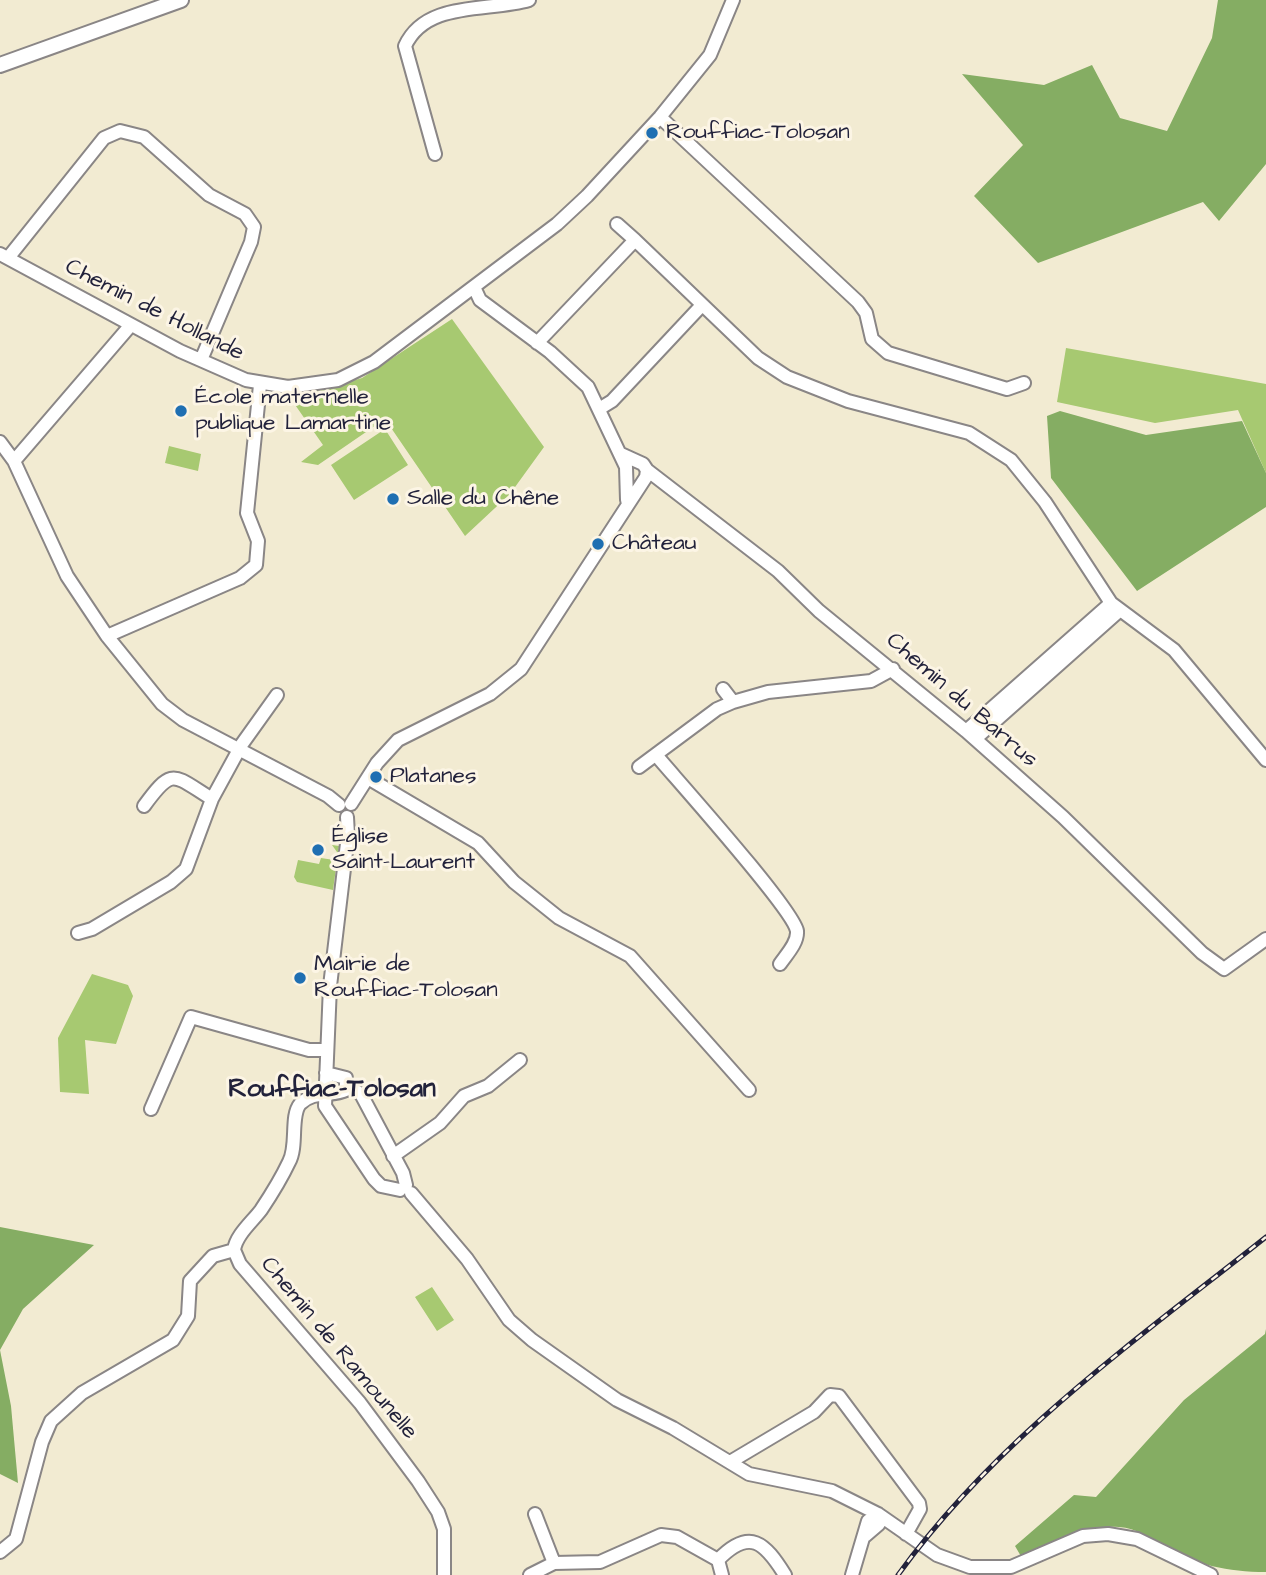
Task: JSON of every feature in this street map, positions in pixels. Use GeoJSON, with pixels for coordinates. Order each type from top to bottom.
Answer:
{"type":"FeatureCollection","features":[{"type":"Feature","properties":{"kind":"main road"},"geometry":{"type":"LineString","coordinates":[[0,65],[181,0]]}},
{"type":"Feature","properties":{"kind":"street"},"geometry":{"type":"LineString","coordinates":[[435,154],[405,46],[411,33],[427,21],[459,9],[529,0]]}},
{"type":"Feature","properties":{"kind":"street","name":"Chemin de Hollande"},"geometry":{"type":"LineString","coordinates":[[4,256],[130,326],[260,385],[306,387],[350,376],[374,362],[576,208],[660,117],[710,55],[731,2]]}},
{"type":"Feature","properties":{"kind":"street"},"geometry":{"type":"LineString","coordinates":[[660,117],[858,302],[878,346],[888,353],[1007,389],[1024,383]]}},
{"type":"Feature","properties":{"kind":"street"},"geometry":{"type":"LineString","coordinates":[[4,256],[104,138],[120,131],[137,134],[209,195],[245,214],[254,227],[251,242],[201,360]]}},
{"type":"Feature","properties":{"kind":"street"},"geometry":{"type":"LineString","coordinates":[[617,224],[758,358],[787,377],[848,401],[968,433],[1012,460],[1045,502],[1115,607],[1174,650],[1266,760]]}},
{"type":"Feature","properties":{"kind":"street"},"geometry":{"type":"LineString","coordinates":[[537,343],[635,240]]}},
{"type":"Feature","properties":{"kind":"street"},"geometry":{"type":"LineString","coordinates":[[406,1190],[381,1186],[374,1179],[325,1106],[325,1050],[330,986],[348,835],[347,817],[339,814],[386,751],[398,740],[489,694],[521,669],[626,507],[637,474],[621,454],[581,379],[480,300],[474,287]]}},
{"type":"Feature","properties":{"kind":"street"},"geometry":{"type":"LineString","coordinates":[[599,409],[612,401],[702,305]]}},
{"type":"Feature","properties":{"kind":"street"},"geometry":{"type":"LineString","coordinates":[[14,461],[130,326]]}},
{"type":"Feature","properties":{"kind":"street"},"geometry":{"type":"LineString","coordinates":[[107,636],[240,578],[256,565],[258,541],[247,513],[260,385]]}},
{"type":"Feature","properties":{"kind":"street"},"geometry":{"type":"LineString","coordinates":[[0,442],[14,461],[67,576],[107,636],[162,704],[183,720],[345,805]]}},
{"type":"Feature","properties":{"kind":"street","name":"Chemin du Barrus"},"geometry":{"type":"LineString","coordinates":[[637,474],[658,481],[778,571],[819,611],[893,669],[1063,817],[1202,953],[1224,969],[1266,939]]}},
{"type":"Feature","properties":{"kind":"street"},"geometry":{"type":"LineString","coordinates":[[971,735],[1115,607]]}},
{"type":"Feature","properties":{"kind":"street"},"geometry":{"type":"LineString","coordinates":[[639,767],[717,709],[733,702],[768,692],[871,681],[893,669]]}},
{"type":"Feature","properties":{"kind":"street"},"geometry":{"type":"LineString","coordinates":[[723,689],[733,702]]}},
{"type":"Feature","properties":{"kind":"street"},"geometry":{"type":"LineString","coordinates":[[78,933],[92,929],[171,882],[186,869],[212,799],[239,749],[278,695]]}},
{"type":"Feature","properties":{"kind":"street"},"geometry":{"type":"LineString","coordinates":[[656,755],[769,888],[797,929],[796,940],[780,964]]}},
{"type":"Feature","properties":{"kind":"street"},"geometry":{"type":"LineString","coordinates":[[144,806],[163,780],[170,777],[177,778],[212,799]]}},
{"type":"Feature","properties":{"kind":"street"},"geometry":{"type":"LineString","coordinates":[[368,778],[478,843],[514,882],[559,918],[630,956],[749,1090]]}},
{"type":"Feature","properties":{"kind":"street"},"geometry":{"type":"LineString","coordinates":[[151,1110],[191,1017],[309,1050],[325,1050]]}},
{"type":"Feature","properties":{"kind":"street"},"geometry":{"type":"LineString","coordinates":[[393,1156],[440,1122],[464,1096],[488,1086],[520,1060]]}},
{"type":"Feature","properties":{"kind":"street"},"geometry":{"type":"LineString","coordinates":[[326,1073],[342,1075],[348,1086],[361,1094],[393,1156],[406,1190],[467,1259],[509,1320],[617,1400],[673,1428],[760,1478],[818,1487],[853,1502],[952,1563],[990,1569],[1011,1567],[1083,1535],[1123,1535],[1155,1546],[1211,1575]]}},
{"type":"Feature","properties":{"kind":"street"},"geometry":{"type":"LineString","coordinates":[[326,1093],[341,1092],[348,1086]]}},
{"type":"Feature","properties":{"kind":"street","name":"Chemin de Ramounelle"},"geometry":{"type":"LineString","coordinates":[[326,1093],[308,1099],[298,1108],[295,1142],[290,1161],[268,1200],[237,1240],[234,1250],[240,1264],[360,1404],[431,1502],[446,1540],[444,1575]]}},
{"type":"Feature","properties":{"kind":"street"},"geometry":{"type":"LineString","coordinates":[[0,1552],[16,1539],[42,1441],[51,1421],[68,1403],[103,1378],[173,1340],[188,1316],[190,1281],[213,1256],[234,1250]]}},
{"type":"Feature","properties":{"kind":"street"},"geometry":{"type":"LineString","coordinates":[[730,1462],[814,1412],[831,1395],[839,1396],[919,1503],[919,1509],[906,1534]]}},
{"type":"Feature","properties":{"kind":"street"},"geometry":{"type":"LineString","coordinates":[[535,1514],[554,1563]]}},
{"type":"Feature","properties":{"kind":"street"},"geometry":{"type":"LineString","coordinates":[[852,1575],[865,1536],[876,1518]]}},
{"type":"Feature","properties":{"kind":"street"},"geometry":{"type":"LineString","coordinates":[[530,1575],[554,1563],[600,1562],[661,1535],[677,1537],[718,1560],[722,1575]]}},
{"type":"Feature","properties":{"kind":"street"},"geometry":{"type":"LineString","coordinates":[[718,1560],[742,1542],[756,1543],[769,1550],[785,1575]]}},
{"type":"Feature","properties":{"kind":"green space"},"geometry":{"type":"Polygon","coordinates":[[[1218,0],[1266,0],[1266,164],[1219,221],[1203,202],[1038,263],[974,196],[1023,145],[962,74],[1044,85],[1092,65],[1120,118],[1167,131],[1212,38],[1218,0]]]}},
{"type":"Feature","properties":{"kind":"green space"},"geometry":{"type":"Polygon","coordinates":[[[452,319],[544,447],[510,494],[465,536],[385,419],[318,465],[301,462],[323,445],[291,399],[362,378],[452,319]]]}},
{"type":"Feature","properties":{"kind":"green space"},"geometry":{"type":"Polygon","coordinates":[[[1066,348],[1266,384],[1266,473],[1238,410],[1155,423],[1057,402],[1066,348]]]}},
{"type":"Feature","properties":{"kind":"green space"},"geometry":{"type":"Polygon","coordinates":[[[1060,411],[1146,435],[1242,421],[1266,473],[1266,507],[1137,591],[1051,478],[1047,416],[1060,411]]]}},
{"type":"Feature","properties":{"kind":"green space"},"geometry":{"type":"Polygon","coordinates":[[[385,429],[408,465],[354,500],[331,465],[385,429]]]}},
{"type":"Feature","properties":{"kind":"green space"},"geometry":{"type":"Polygon","coordinates":[[[169,446],[201,454],[198,471],[165,463],[169,446]]]}},
{"type":"Feature","properties":{"kind":"green space"},"geometry":{"type":"Polygon","coordinates":[[[332,845],[339,846],[333,890],[297,882],[294,877],[298,860],[319,864],[321,858],[334,860],[337,852],[332,845]]]}},
{"type":"Feature","properties":{"kind":"green space"},"geometry":{"type":"Polygon","coordinates":[[[92,974],[128,985],[133,996],[116,1044],[85,1040],[89,1094],[60,1092],[58,1038],[92,974]]]}},
{"type":"Feature","properties":{"kind":"green space"},"geometry":{"type":"Polygon","coordinates":[[[0,1227],[94,1245],[23,1309],[0,1350],[0,1227]]]}},
{"type":"Feature","properties":{"kind":"green space"},"geometry":{"type":"Polygon","coordinates":[[[432,1287],[454,1320],[437,1331],[415,1297],[432,1287]]]}},
{"type":"Feature","properties":{"kind":"green space"},"geometry":{"type":"Polygon","coordinates":[[[1266,1329],[1266,1572],[1238,1571],[1200,1563],[1137,1531],[1119,1527],[1080,1531],[1022,1558],[1015,1546],[1074,1495],[1096,1497],[1184,1400],[1265,1334],[1266,1329]]]}},
{"type":"Feature","properties":{"kind":"green space"},"geometry":{"type":"Polygon","coordinates":[[[0,1350],[11,1406],[18,1483],[0,1474],[0,1350]]]}},
{"type":"Feature","properties":{"kind":"railway"},"geometry":{"type":"LineString","coordinates":[[898,1575],[937,1525],[1023,1435],[1118,1354],[1266,1237]]}},
{"type":"Feature","properties":{"kind":"place","name":"Rouffiac-Tolosan"},"geometry":{"type":"Point","coordinates":[652,133]}},
{"type":"Feature","properties":{"kind":"place","name":"École maternelle publique Lamartine"},"geometry":{"type":"Point","coordinates":[181,411]}},
{"type":"Feature","properties":{"kind":"place","name":"Salle du Chêne"},"geometry":{"type":"Point","coordinates":[393,499]}},
{"type":"Feature","properties":{"kind":"place","name":"Château"},"geometry":{"type":"Point","coordinates":[598,544]}},
{"type":"Feature","properties":{"kind":"place","name":"Platanes"},"geometry":{"type":"Point","coordinates":[376,777]}},
{"type":"Feature","properties":{"kind":"place","name":"Église Saint-Laurent"},"geometry":{"type":"Point","coordinates":[318,850]}},
{"type":"Feature","properties":{"kind":"place","name":"Mairie de Rouffiac-Tolosan"},"geometry":{"type":"Point","coordinates":[300,978]}},
{"type":"Feature","properties":{"kind":"district","name":"Rouffiac-Tolosan"},"geometry":{"type":"Point","coordinates":[332,1091]}}]}
